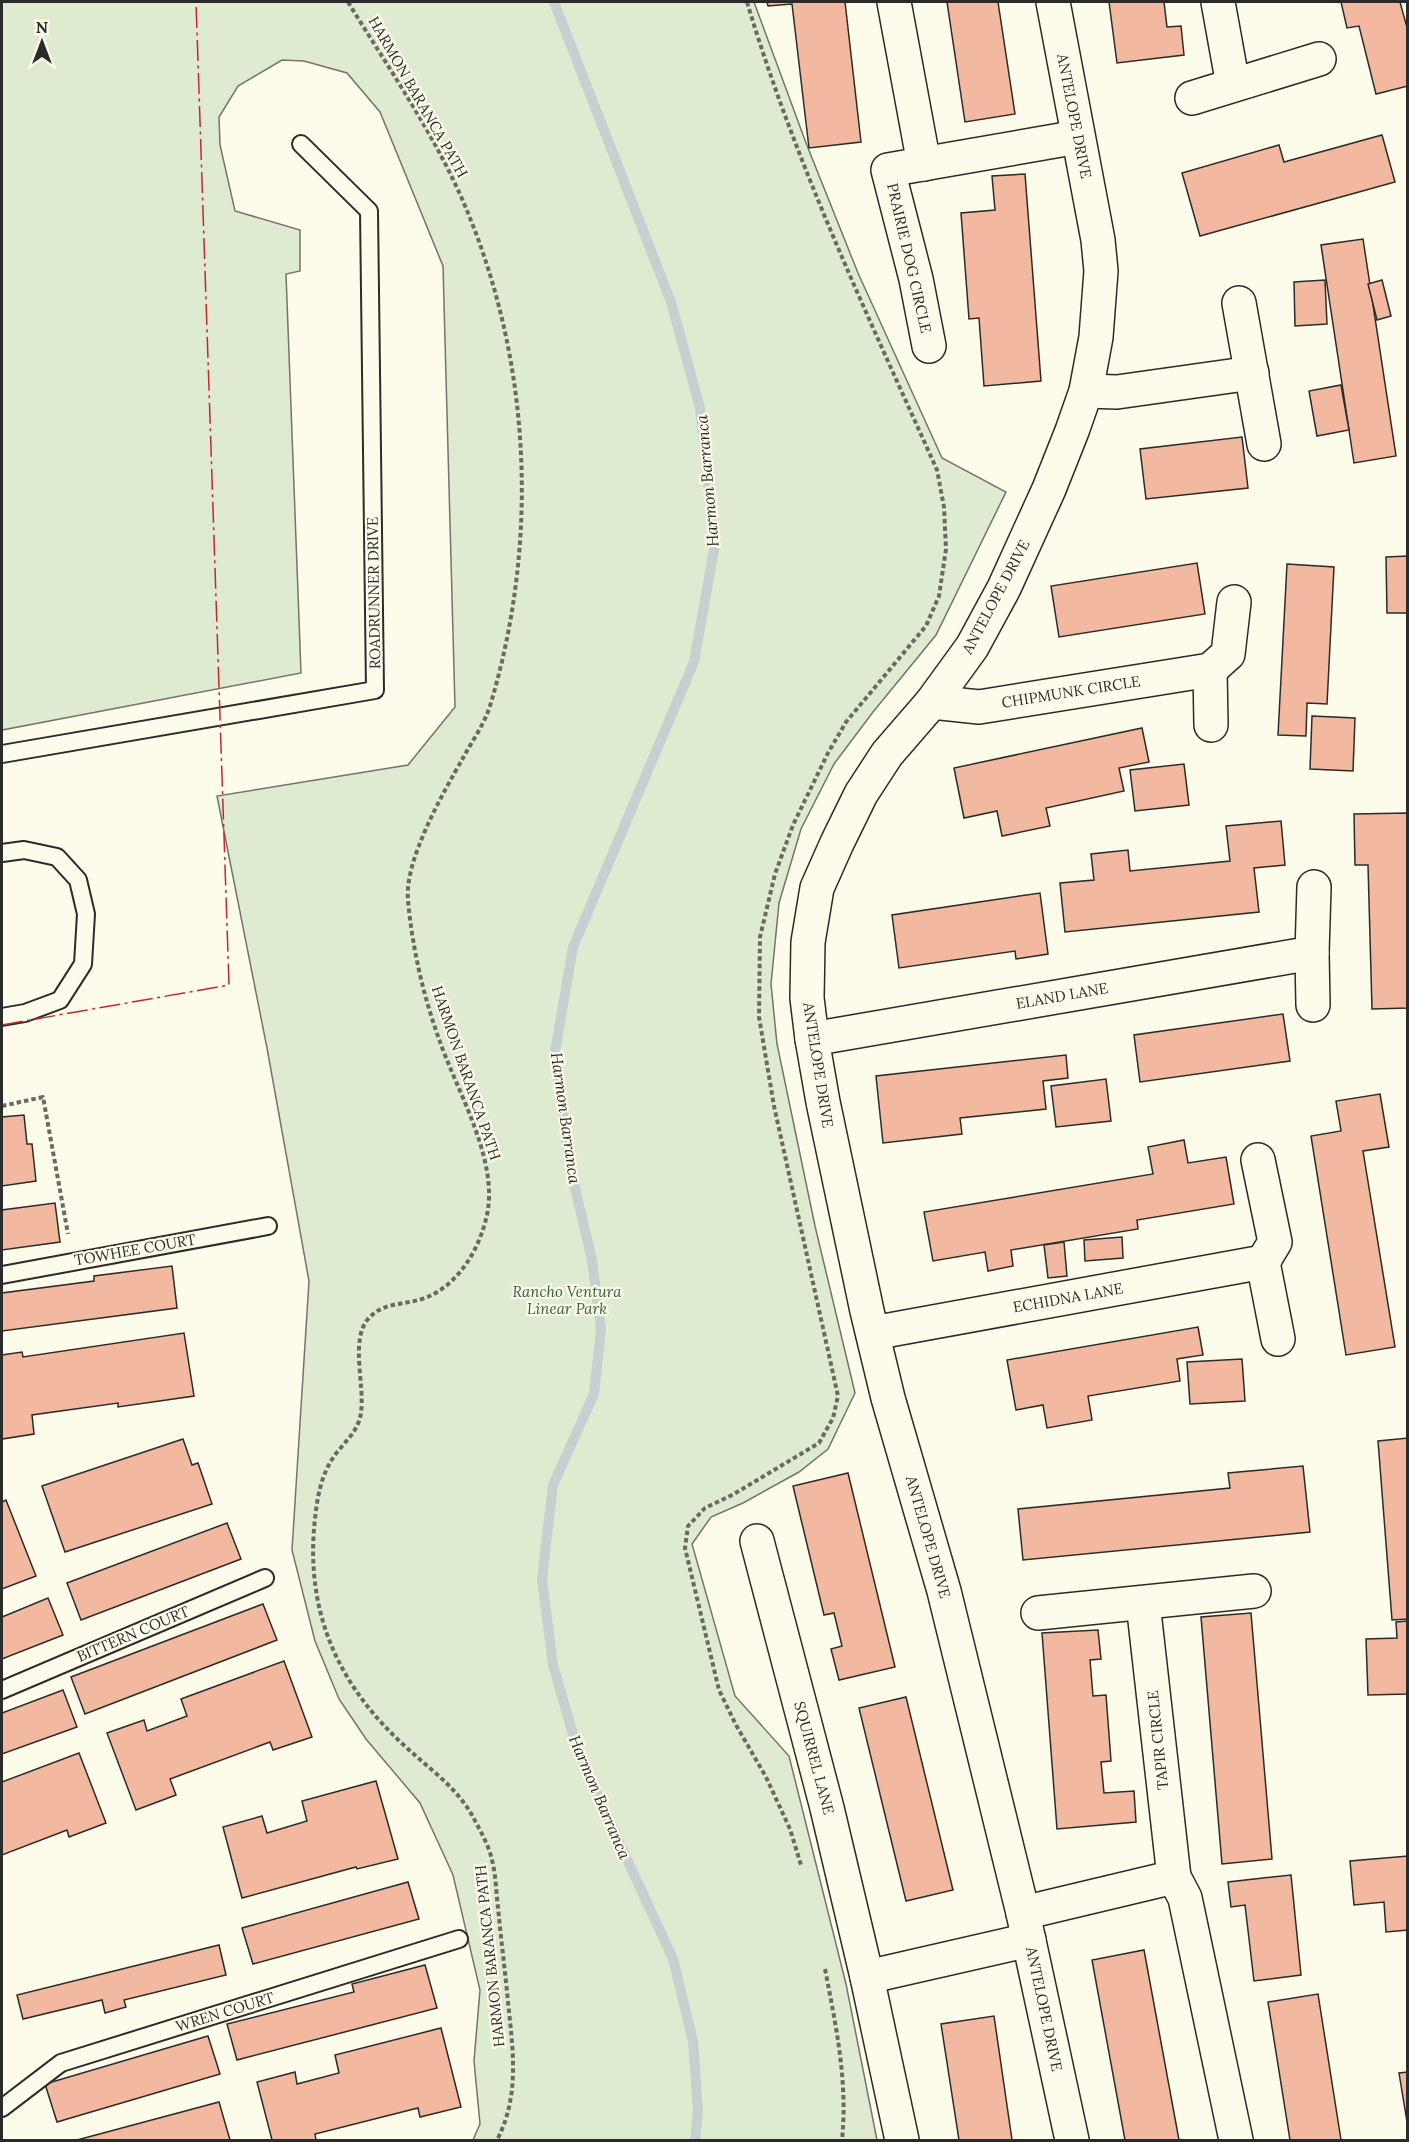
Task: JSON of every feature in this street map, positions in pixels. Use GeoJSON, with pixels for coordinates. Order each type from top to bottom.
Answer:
{"type":"FeatureCollection","features":[{"type":"Feature","properties":{"kind":"street"},"geometry":{"type":"LineString","coordinates":[[894,2],[924,164]]}},
{"type":"Feature","properties":{"kind":"street","name":"ANTELOPE DRIVE"},"geometry":{"type":"LineString","coordinates":[[1053,2],[1098,240],[1101,271],[1096,338],[1086,391],[1050,489],[1004,588],[972,647],[932,702],[887,754],[861,794],[817,888],[808,942],[807,998],[823,1102],[888,1398],[944,1591],[1026,1927],[1072,2140]]}},
{"type":"Feature","properties":{"kind":"street"},"geometry":{"type":"LineString","coordinates":[[1218,2],[1233,85]]}},
{"type":"Feature","properties":{"kind":"street"},"geometry":{"type":"LineString","coordinates":[[1192,98],[1319,60]]}},
{"type":"Feature","properties":{"kind":"street","name":"PRAIRIE DOG CIRCLE"},"geometry":{"type":"LineString","coordinates":[[930,346],[916,279],[888,170],[1078,137]]}},
{"type":"Feature","properties":{"kind":"street"},"geometry":{"type":"LineString","coordinates":[[1239,303],[1264,444]]}},
{"type":"Feature","properties":{"kind":"street"},"geometry":{"type":"LineString","coordinates":[[1086,391],[1117,392],[1252,373]]}},
{"type":"Feature","properties":{"kind":"street"},"geometry":{"type":"LineString","coordinates":[[1211,725],[1209,670],[1228,654],[1234,602]]}},
{"type":"Feature","properties":{"kind":"street","name":"CHIPMUNK CIRCLE"},"geometry":{"type":"LineString","coordinates":[[932,702],[979,707],[1209,670]]}},
{"type":"Feature","properties":{"kind":"street"},"geometry":{"type":"LineString","coordinates":[[1313,1005],[1314,887]]}},
{"type":"Feature","properties":{"kind":"street","name":"ELAND LANE"},"geometry":{"type":"LineString","coordinates":[[812,1039],[1312,953]]}},
{"type":"Feature","properties":{"kind":"street"},"geometry":{"type":"LineString","coordinates":[[1258,1160],[1275,1242],[1263,1262],[1278,1339]]}},
{"type":"Feature","properties":{"kind":"street","name":"ECHIDNA LANE"},"geometry":{"type":"LineString","coordinates":[[873,1333],[1263,1262]]}},
{"type":"Feature","properties":{"kind":"street","name":"SQUIRREL LANE"},"geometry":{"type":"LineString","coordinates":[[757,1541],[825,1797],[902,2140]]}},
{"type":"Feature","properties":{"kind":"street"},"geometry":{"type":"LineString","coordinates":[[1038,1613],[1254,1591]]}},
{"type":"Feature","properties":{"kind":"street","name":"TAPIR CIRCLE"},"geometry":{"type":"LineString","coordinates":[[1143,1603],[1174,1877],[1185,1898],[1236,2140]]}},
{"type":"Feature","properties":{"kind":"street"},"geometry":{"type":"LineString","coordinates":[[867,1977],[1174,1877]]}},
{"type":"Feature","properties":{"kind":"lane","name":"ROADRUNNER DRIVE"},"geometry":{"type":"LineString","coordinates":[[2,754],[375,690],[369,211],[301,144]]}},
{"type":"Feature","properties":{"kind":"lane"},"geometry":{"type":"LineString","coordinates":[[2,853],[24,849],[57,857],[78,880],[86,914],[83,964],[60,1000],[25,1013],[2,1017]]}},
{"type":"Feature","properties":{"kind":"lane","name":"TOWHEE COURT"},"geometry":{"type":"LineString","coordinates":[[2,1275],[268,1226]]}},
{"type":"Feature","properties":{"kind":"lane","name":"BITTERN COURT"},"geometry":{"type":"LineString","coordinates":[[2,1690],[265,1578]]}},
{"type":"Feature","properties":{"kind":"lane","name":"WREN COURT"},"geometry":{"type":"LineString","coordinates":[[2,2108],[61,2063],[459,1938]]}},
{"type":"Feature","properties":{"kind":"path","name":"HARMON BARANCA PATH"},"geometry":{"type":"LineString","coordinates":[[348,2],[442,157],[470,217],[499,299],[515,379],[523,468],[519,562],[504,652],[488,714],[436,809],[411,870],[407,896],[423,989],[439,1041],[482,1150],[490,1182],[487,1216],[474,1253],[453,1281],[426,1298],[385,1306],[368,1318],[361,1331],[359,1351],[362,1395],[359,1425],[330,1462],[320,1486],[314,1531],[314,1581],[324,1626],[347,1680],[367,1709],[463,1801],[474,1817],[492,1856],[513,2051],[514,2090],[497,2140]]}},
{"type":"Feature","properties":{"kind":"path"},"geometry":{"type":"LineString","coordinates":[[2,1106],[43,1097],[73,1262]]}},
{"type":"Feature","properties":{"kind":"green space","name":"Rancho Ventura Linear Park"},"geometry":{"type":"Polygon","coordinates":[[[2,2],[754,2],[806,143],[858,273],[942,458],[1006,492],[936,635],[834,764],[801,829],[779,903],[771,984],[777,1044],[815,1226],[855,1393],[828,1449],[799,1472],[743,1503],[711,1517],[692,1544],[735,1696],[789,1756],[846,1984],[877,2140],[473,2140],[480,2124],[474,2061],[480,1990],[453,1875],[420,1803],[366,1739],[339,1699],[315,1641],[292,1550],[309,1281],[267,1048],[217,796],[408,765],[455,707],[443,266],[380,112],[347,73],[304,61],[282,60],[238,86],[219,117],[220,145],[235,211],[300,230],[300,271],[286,274],[301,673],[2,730],[2,2]]]}},
{"type":"Feature","properties":{"kind":"building"},"geometry":{"type":"Polygon","coordinates":[[[767,2],[845,2],[861,142],[809,148],[792,4],[768,6],[767,2]]]}},
{"type":"Feature","properties":{"kind":"building"},"geometry":{"type":"Polygon","coordinates":[[[947,2],[998,2],[1015,114],[965,122],[947,2]]]}},
{"type":"Feature","properties":{"kind":"building"},"geometry":{"type":"Polygon","coordinates":[[[1109,2],[1164,2],[1167,27],[1181,26],[1184,55],[1117,63],[1109,2]]]}},
{"type":"Feature","properties":{"kind":"building"},"geometry":{"type":"Polygon","coordinates":[[[1341,2],[1400,2],[1408,31],[1408,86],[1376,94],[1359,26],[1347,28],[1341,2]]]}},
{"type":"Feature","properties":{"kind":"building"},"geometry":{"type":"Polygon","coordinates":[[[1382,135],[1395,182],[1200,236],[1182,173],[1279,145],[1284,162],[1382,135]]]}},
{"type":"Feature","properties":{"kind":"building"},"geometry":{"type":"Polygon","coordinates":[[[1025,174],[1041,381],[984,386],[979,318],[969,319],[961,213],[995,210],[992,176],[1025,174]]]}},
{"type":"Feature","properties":{"kind":"building"},"geometry":{"type":"Polygon","coordinates":[[[1363,239],[1396,456],[1354,463],[1321,245],[1363,239]]]}},
{"type":"Feature","properties":{"kind":"building"},"geometry":{"type":"Polygon","coordinates":[[[1325,280],[1327,324],[1295,326],[1294,282],[1325,280]]]}},
{"type":"Feature","properties":{"kind":"building"},"geometry":{"type":"Polygon","coordinates":[[[1382,280],[1391,316],[1377,320],[1368,284],[1382,280]]]}},
{"type":"Feature","properties":{"kind":"building"},"geometry":{"type":"Polygon","coordinates":[[[1341,385],[1349,430],[1317,436],[1309,391],[1341,385]]]}},
{"type":"Feature","properties":{"kind":"building"},"geometry":{"type":"Polygon","coordinates":[[[1242,437],[1248,488],[1146,499],[1140,449],[1242,437]]]}},
{"type":"Feature","properties":{"kind":"building"},"geometry":{"type":"Polygon","coordinates":[[[1408,556],[1408,613],[1387,613],[1386,557],[1408,556]]]}},
{"type":"Feature","properties":{"kind":"building"},"geometry":{"type":"Polygon","coordinates":[[[1197,563],[1205,614],[1059,637],[1051,586],[1197,563]]]}},
{"type":"Feature","properties":{"kind":"building"},"geometry":{"type":"Polygon","coordinates":[[[1287,564],[1334,567],[1327,704],[1307,703],[1306,736],[1278,735],[1287,564]]]}},
{"type":"Feature","properties":{"kind":"building"},"geometry":{"type":"Polygon","coordinates":[[[1312,716],[1355,718],[1353,771],[1310,769],[1312,716]]]}},
{"type":"Feature","properties":{"kind":"building"},"geometry":{"type":"Polygon","coordinates":[[[1142,728],[1149,762],[1119,768],[1124,791],[1046,808],[1050,826],[1002,836],[997,811],[964,818],[954,768],[1142,728]]]}},
{"type":"Feature","properties":{"kind":"building"},"geometry":{"type":"Polygon","coordinates":[[[1184,764],[1189,805],[1135,811],[1130,770],[1184,764]]]}},
{"type":"Feature","properties":{"kind":"building"},"geometry":{"type":"Polygon","coordinates":[[[1408,813],[1408,1008],[1372,1009],[1368,865],[1355,865],[1354,814],[1408,813]]]}},
{"type":"Feature","properties":{"kind":"building"},"geometry":{"type":"Polygon","coordinates":[[[1281,821],[1285,865],[1254,868],[1259,912],[1065,932],[1060,883],[1094,880],[1091,854],[1128,850],[1130,871],[1230,861],[1226,826],[1281,821]]]}},
{"type":"Feature","properties":{"kind":"building"},"geometry":{"type":"Polygon","coordinates":[[[1040,893],[1048,954],[1016,959],[1015,951],[899,968],[892,915],[1040,893]]]}},
{"type":"Feature","properties":{"kind":"building"},"geometry":{"type":"Polygon","coordinates":[[[1283,1014],[1290,1061],[1140,1082],[1134,1035],[1283,1014]]]}},
{"type":"Feature","properties":{"kind":"building"},"geometry":{"type":"Polygon","coordinates":[[[1066,1055],[1068,1078],[1043,1081],[1046,1109],[960,1118],[962,1134],[883,1143],[876,1076],[1066,1055]]]}},
{"type":"Feature","properties":{"kind":"building"},"geometry":{"type":"Polygon","coordinates":[[[1106,1079],[1111,1121],[1056,1127],[1051,1086],[1106,1079]]]}},
{"type":"Feature","properties":{"kind":"building"},"geometry":{"type":"Polygon","coordinates":[[[1380,1094],[1389,1147],[1363,1151],[1395,1347],[1346,1355],[1311,1136],[1341,1131],[1336,1101],[1380,1094]]]}},
{"type":"Feature","properties":{"kind":"building"},"geometry":{"type":"Polygon","coordinates":[[[24,1115],[27,1144],[32,1144],[36,1181],[2,1186],[2,1117],[24,1115]]]}},
{"type":"Feature","properties":{"kind":"building"},"geometry":{"type":"Polygon","coordinates":[[[1184,1140],[1188,1163],[1226,1157],[1234,1204],[1137,1220],[1138,1229],[1011,1250],[1013,1266],[988,1271],[985,1252],[933,1261],[924,1212],[1153,1174],[1148,1147],[1184,1140]]]}},
{"type":"Feature","properties":{"kind":"building"},"geometry":{"type":"Polygon","coordinates":[[[55,1203],[60,1242],[2,1250],[2,1210],[55,1203]]]}},
{"type":"Feature","properties":{"kind":"building"},"geometry":{"type":"Polygon","coordinates":[[[1122,1237],[1123,1258],[1085,1261],[1084,1240],[1122,1237]]]}},
{"type":"Feature","properties":{"kind":"building"},"geometry":{"type":"Polygon","coordinates":[[[1064,1242],[1067,1276],[1048,1278],[1044,1245],[1064,1242]]]}},
{"type":"Feature","properties":{"kind":"building"},"geometry":{"type":"Polygon","coordinates":[[[172,1266],[177,1308],[2,1331],[2,1293],[94,1281],[94,1276],[172,1266]]]}},
{"type":"Feature","properties":{"kind":"building"},"geometry":{"type":"Polygon","coordinates":[[[1198,1327],[1203,1355],[1177,1359],[1180,1381],[1088,1396],[1092,1420],[1047,1428],[1043,1405],[1016,1410],[1007,1360],[1198,1327]]]}},
{"type":"Feature","properties":{"kind":"building"},"geometry":{"type":"Polygon","coordinates":[[[184,1333],[194,1396],[118,1407],[118,1403],[32,1415],[34,1434],[2,1439],[2,1355],[22,1352],[23,1357],[184,1333]]]}},
{"type":"Feature","properties":{"kind":"building"},"geometry":{"type":"Polygon","coordinates":[[[1242,1359],[1245,1401],[1190,1404],[1187,1362],[1242,1359]]]}},
{"type":"Feature","properties":{"kind":"building"},"geometry":{"type":"Polygon","coordinates":[[[1408,1438],[1408,1619],[1392,1620],[1378,1441],[1408,1438]]]}},
{"type":"Feature","properties":{"kind":"building"},"geometry":{"type":"Polygon","coordinates":[[[183,1439],[192,1465],[198,1463],[212,1504],[65,1552],[42,1486],[183,1439]]]}},
{"type":"Feature","properties":{"kind":"building"},"geometry":{"type":"Polygon","coordinates":[[[1303,1466],[1310,1532],[1023,1560],[1018,1509],[1230,1488],[1228,1473],[1303,1466]]]}},
{"type":"Feature","properties":{"kind":"building"},"geometry":{"type":"Polygon","coordinates":[[[848,1473],[895,1667],[839,1680],[831,1649],[842,1646],[834,1613],[824,1615],[793,1486],[848,1473]]]}},
{"type":"Feature","properties":{"kind":"building"},"geometry":{"type":"Polygon","coordinates":[[[6,1500],[36,1576],[2,1589],[2,1502],[6,1500]]]}},
{"type":"Feature","properties":{"kind":"building"},"geometry":{"type":"Polygon","coordinates":[[[227,1523],[241,1559],[81,1620],[67,1583],[227,1523]]]}},
{"type":"Feature","properties":{"kind":"building"},"geometry":{"type":"Polygon","coordinates":[[[48,1598],[63,1635],[2,1659],[2,1617],[48,1598]]]}},
{"type":"Feature","properties":{"kind":"building"},"geometry":{"type":"Polygon","coordinates":[[[263,1604],[277,1640],[85,1714],[71,1677],[263,1604]]]}},
{"type":"Feature","properties":{"kind":"building"},"geometry":{"type":"Polygon","coordinates":[[[1251,1613],[1272,1859],[1222,1864],[1201,1617],[1251,1613]]]}},
{"type":"Feature","properties":{"kind":"building"},"geometry":{"type":"Polygon","coordinates":[[[1408,1621],[1408,1694],[1368,1695],[1366,1639],[1397,1638],[1396,1622],[1408,1621]]]}},
{"type":"Feature","properties":{"kind":"building"},"geometry":{"type":"Polygon","coordinates":[[[1098,1630],[1101,1659],[1090,1660],[1093,1696],[1106,1695],[1111,1761],[1101,1762],[1104,1793],[1134,1791],[1136,1822],[1057,1829],[1042,1633],[1098,1630]]]}},
{"type":"Feature","properties":{"kind":"building"},"geometry":{"type":"Polygon","coordinates":[[[284,1661],[312,1737],[273,1750],[270,1742],[170,1779],[176,1795],[136,1810],[107,1733],[144,1720],[147,1731],[187,1716],[181,1699],[284,1661]]]}},
{"type":"Feature","properties":{"kind":"building"},"geometry":{"type":"Polygon","coordinates":[[[63,1690],[77,1727],[2,1754],[2,1713],[63,1690]]]}},
{"type":"Feature","properties":{"kind":"building"},"geometry":{"type":"Polygon","coordinates":[[[906,1697],[953,1890],[906,1901],[859,1708],[906,1697]]]}},
{"type":"Feature","properties":{"kind":"building"},"geometry":{"type":"Polygon","coordinates":[[[79,1753],[106,1823],[69,1837],[67,1830],[2,1855],[2,1782],[79,1753]]]}},
{"type":"Feature","properties":{"kind":"building"},"geometry":{"type":"Polygon","coordinates":[[[376,1781],[398,1859],[357,1869],[356,1867],[242,1898],[223,1827],[262,1816],[267,1833],[307,1821],[302,1801],[376,1781]]]}},
{"type":"Feature","properties":{"kind":"building"},"geometry":{"type":"Polygon","coordinates":[[[1408,1856],[1408,1930],[1386,1932],[1384,1902],[1354,1905],[1350,1861],[1408,1856]]]}},
{"type":"Feature","properties":{"kind":"building"},"geometry":{"type":"Polygon","coordinates":[[[1291,1875],[1301,1975],[1254,1981],[1245,1905],[1231,1907],[1228,1882],[1291,1875]]]}},
{"type":"Feature","properties":{"kind":"building"},"geometry":{"type":"Polygon","coordinates":[[[408,1882],[419,1919],[253,1964],[242,1928],[408,1882]]]}},
{"type":"Feature","properties":{"kind":"building"},"geometry":{"type":"Polygon","coordinates":[[[219,1945],[226,1975],[124,2000],[126,2007],[105,2013],[102,2000],[23,2019],[17,1995],[219,1945]]]}},
{"type":"Feature","properties":{"kind":"building"},"geometry":{"type":"Polygon","coordinates":[[[1144,1950],[1179,2140],[1125,2140],[1092,1960],[1144,1950]]]}},
{"type":"Feature","properties":{"kind":"building"},"geometry":{"type":"Polygon","coordinates":[[[425,1965],[437,2008],[237,2060],[227,2024],[354,1992],[352,1984],[425,1965]]]}},
{"type":"Feature","properties":{"kind":"building"},"geometry":{"type":"Polygon","coordinates":[[[1318,1994],[1341,2140],[1290,2140],[1268,2002],[1318,1994]]]}},
{"type":"Feature","properties":{"kind":"building"},"geometry":{"type":"Polygon","coordinates":[[[994,2016],[1012,2140],[959,2140],[941,2024],[994,2016]]]}},
{"type":"Feature","properties":{"kind":"building"},"geometry":{"type":"Polygon","coordinates":[[[441,2028],[461,2107],[420,2117],[418,2108],[315,2134],[316,2140],[272,2140],[257,2082],[295,2072],[297,2084],[339,2073],[335,2055],[441,2028]]]}},
{"type":"Feature","properties":{"kind":"building"},"geometry":{"type":"Polygon","coordinates":[[[208,2036],[220,2074],[57,2122],[45,2084],[208,2036]]]}},
{"type":"Feature","properties":{"kind":"building"},"geometry":{"type":"Polygon","coordinates":[[[1408,2072],[1408,2128],[1399,2073],[1408,2072]]]}},
{"type":"Feature","properties":{"kind":"building"},"geometry":{"type":"Polygon","coordinates":[[[219,2102],[230,2140],[77,2140],[219,2102]]]}},
{"type":"Feature","properties":{"kind":"waterway","name":"Harmon Barranca"},"geometry":{"type":"LineString","coordinates":[[554,2],[671,302],[700,408],[715,544],[694,662],[573,947],[555,1052],[568,1158],[592,1260],[601,1329],[594,1394],[553,1485],[542,1579],[553,1665],[579,1755],[673,1959],[693,2041],[698,2111],[695,2140]]}},
{"type":"Feature","properties":{"kind":"power"},"geometry":{"type":"LineString","coordinates":[[2,1025],[229,985],[196,2]]}}]}
